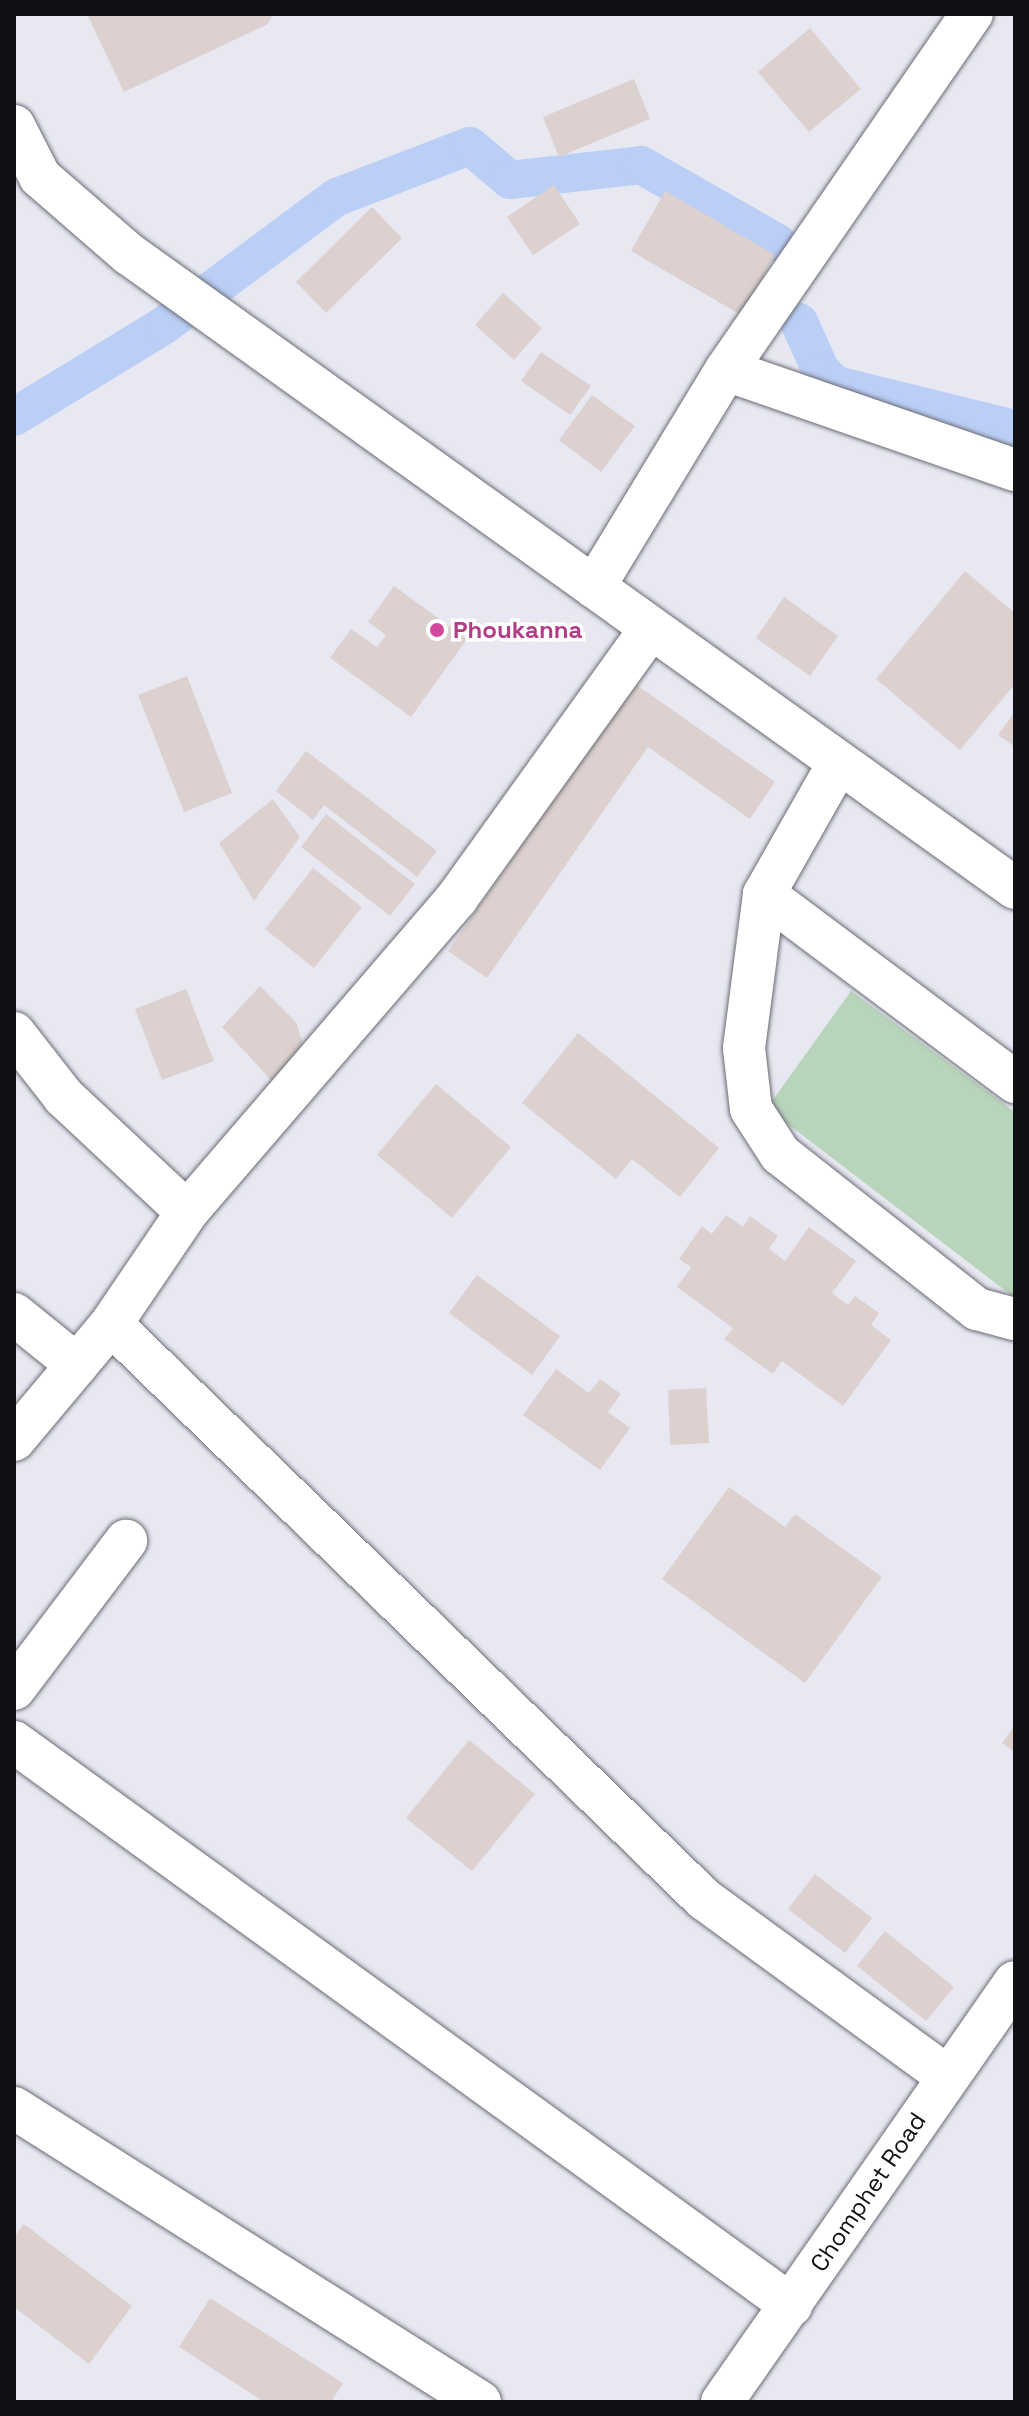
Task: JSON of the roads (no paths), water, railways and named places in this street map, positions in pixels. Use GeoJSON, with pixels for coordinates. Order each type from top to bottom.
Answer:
{"type":"FeatureCollection","features":[{"type":"Feature","properties":{"kind":"street"},"geometry":{"type":"LineString","coordinates":[[594,587],[726,370],[972,14]]}},
{"type":"Feature","properties":{"kind":"street"},"geometry":{"type":"LineString","coordinates":[[14,126],[40,177],[129,254],[838,764],[1012,879]]}},
{"type":"Feature","properties":{"kind":"street"},"geometry":{"type":"LineString","coordinates":[[726,370],[1015,470]]}},
{"type":"Feature","properties":{"kind":"street"},"geometry":{"type":"LineString","coordinates":[[14,1440],[111,1324],[187,1212],[457,898],[651,628]]}},
{"type":"Feature","properties":{"kind":"street"},"geometry":{"type":"LineString","coordinates":[[838,764],[764,894],[744,1048],[751,1109],[780,1154],[977,1309],[1015,1319]]}},
{"type":"Feature","properties":{"kind":"street"},"geometry":{"type":"LineString","coordinates":[[764,894],[1015,1082]]}},
{"type":"Feature","properties":{"kind":"street"},"geometry":{"type":"LineString","coordinates":[[14,1033],[64,1097],[187,1212]]}},
{"type":"Feature","properties":{"kind":"street"},"geometry":{"type":"LineString","coordinates":[[14,1314],[77,1365]]}},
{"type":"Feature","properties":{"kind":"street"},"geometry":{"type":"LineString","coordinates":[[111,1324],[704,1899],[947,2076]]}},
{"type":"Feature","properties":{"kind":"street"},"geometry":{"type":"LineString","coordinates":[[14,1689],[126,1541]]}},
{"type":"Feature","properties":{"kind":"street"},"geometry":{"type":"LineString","coordinates":[[14,1742],[791,2305]]}},
{"type":"Feature","properties":{"kind":"street","name":"Chomphet Road"},"geometry":{"type":"LineString","coordinates":[[722,2402],[1015,1982]]}},
{"type":"Feature","properties":{"kind":"street"},"geometry":{"type":"LineString","coordinates":[[14,2108],[480,2402]]}},
{"type":"Feature","properties":{"kind":"waterway"},"geometry":{"type":"LineString","coordinates":[[14,417],[163,326],[337,197],[470,146],[510,180],[641,165],[778,243]]}},
{"type":"Feature","properties":{"kind":"waterway"},"geometry":{"type":"LineString","coordinates":[[799,322],[821,371],[836,385],[1015,429]]}},
{"type":"Feature","properties":{"kind":"place","name":"Phoukanna"},"geometry":{"type":"Point","coordinates":[437,630]}}]}
